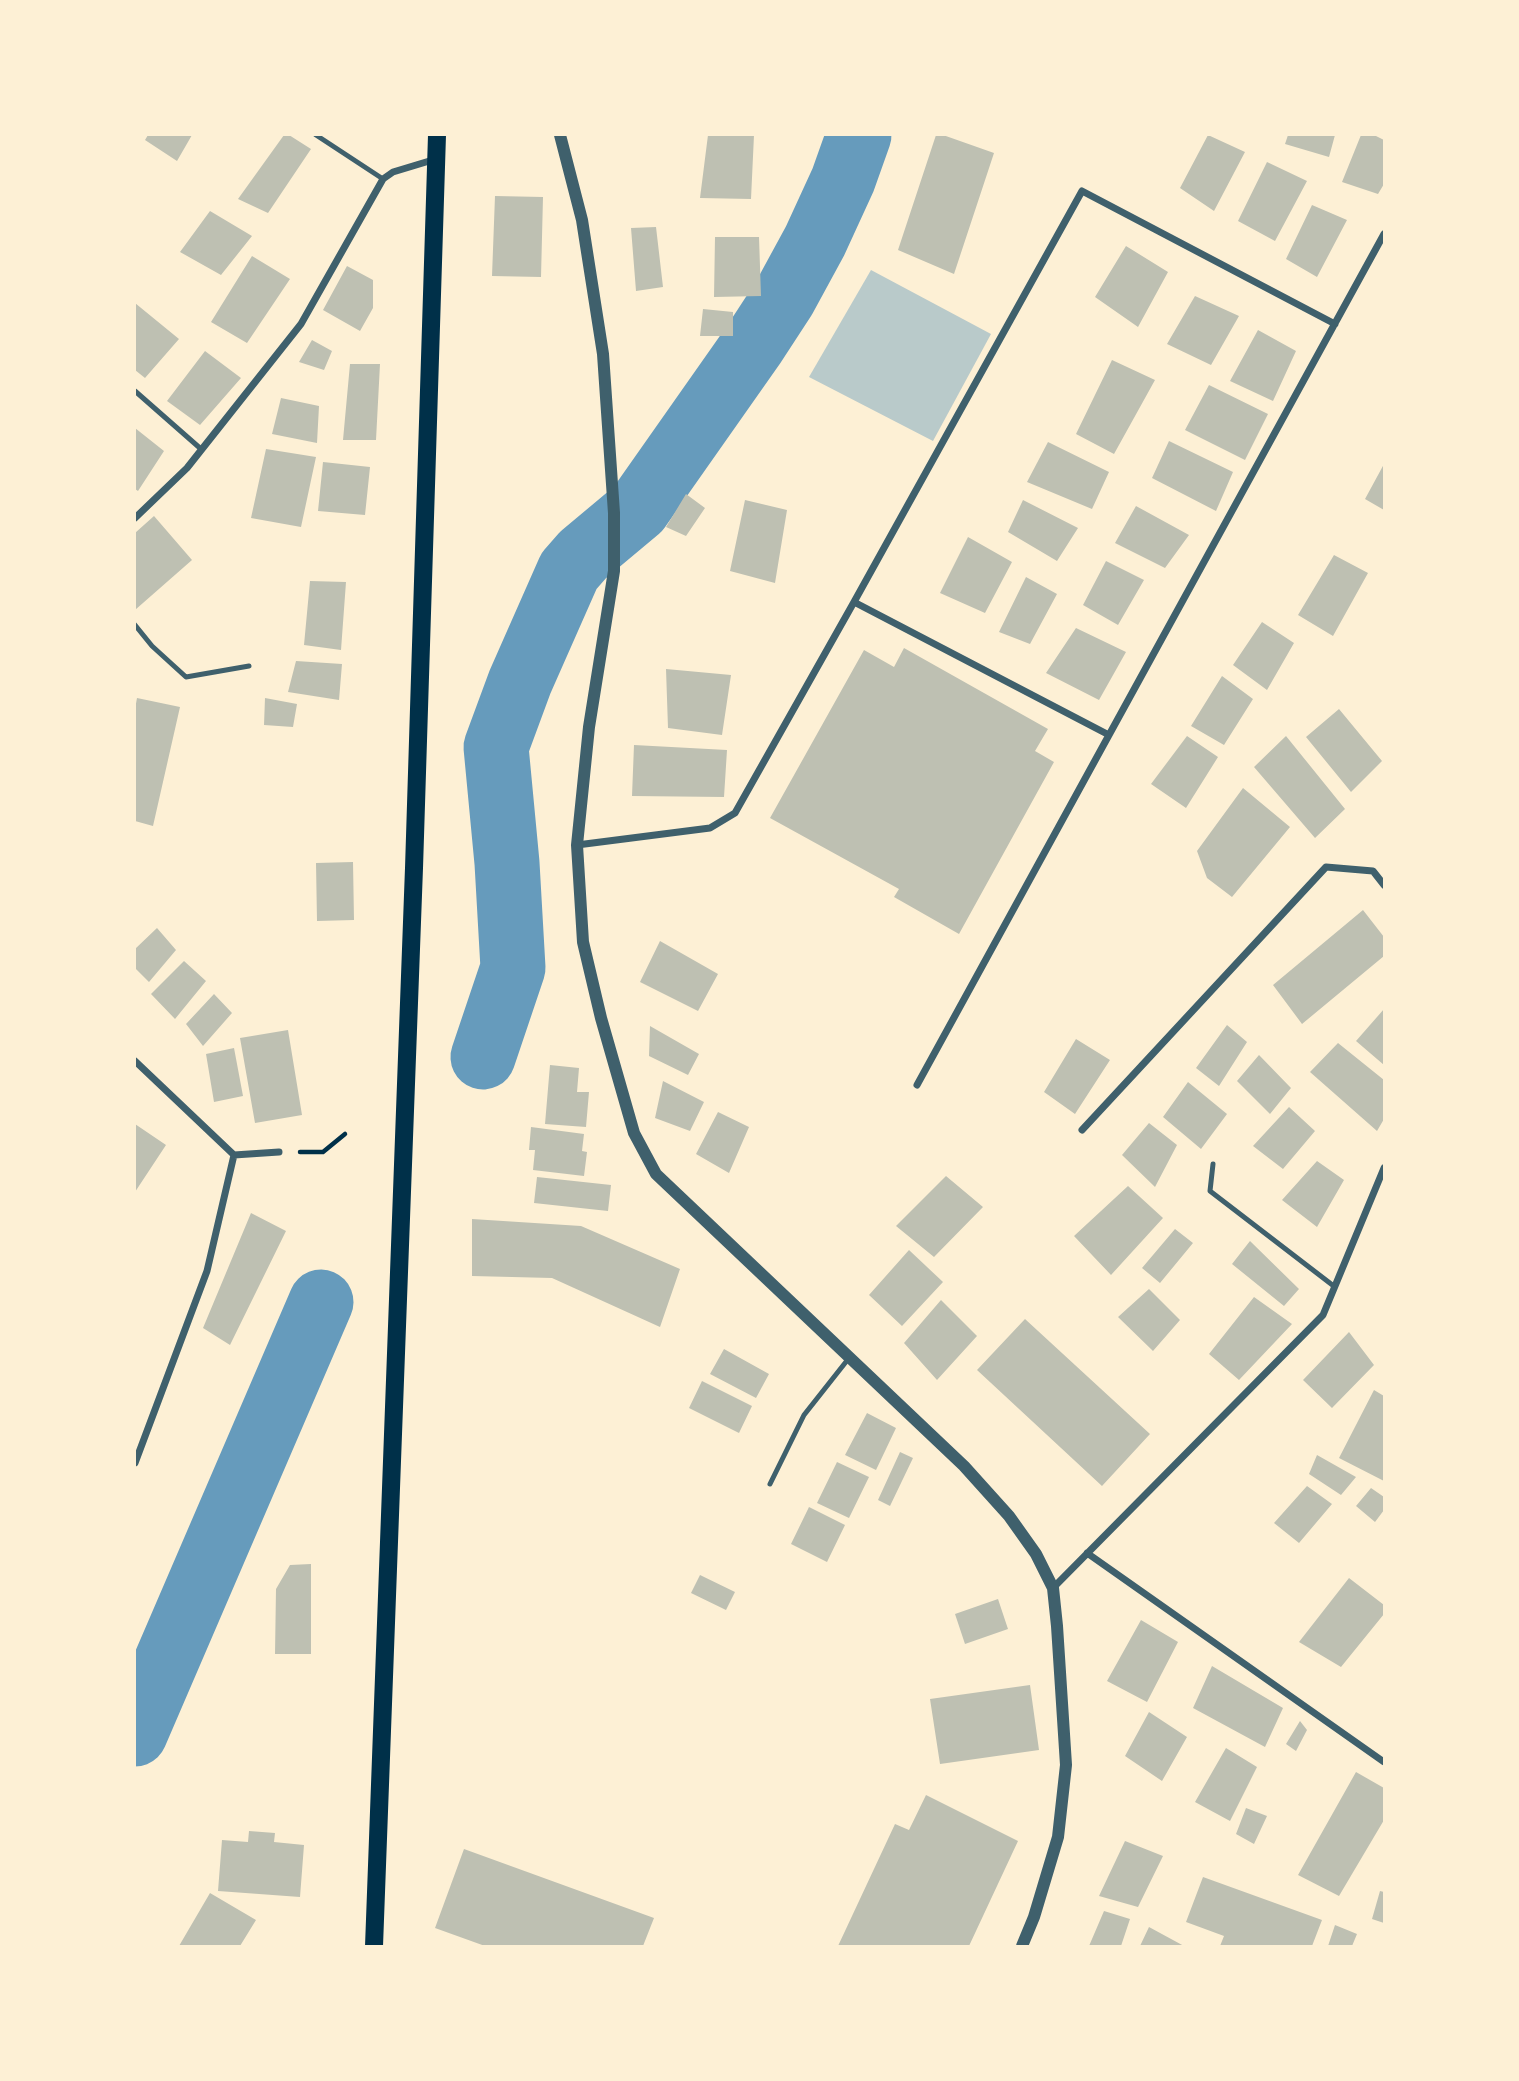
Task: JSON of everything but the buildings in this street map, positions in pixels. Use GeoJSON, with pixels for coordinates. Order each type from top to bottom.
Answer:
{"type":"FeatureCollection","features":[{"type":"Feature","properties":{"kind":"main road"},"geometry":{"type":"LineString","coordinates":[[374,1946],[415,855],[437,135]]}},
{"type":"Feature","properties":{"kind":"street"},"geometry":{"type":"LineString","coordinates":[[561,135],[582,220],[603,354],[614,513],[614,571],[589,727],[577,845],[583,942],[635,1133],[656,1174],[964,1466],[1009,1516],[1036,1554],[1052,1588],[1066,1765],[1058,1837],[1034,1917],[1022,1946]]}},
{"type":"Feature","properties":{"kind":"street"},"geometry":{"type":"LineString","coordinates":[[135,518],[187,468],[301,324],[383,179],[393,172],[436,159]]}},
{"type":"Feature","properties":{"kind":"street"},"geometry":{"type":"LineString","coordinates":[[577,845],[710,828],[735,813],[1082,191],[1335,324]]}},
{"type":"Feature","properties":{"kind":"street"},"geometry":{"type":"LineString","coordinates":[[917,1085],[1384,234]]}},
{"type":"Feature","properties":{"kind":"street"},"geometry":{"type":"LineString","coordinates":[[854,603],[1109,735]]}},
{"type":"Feature","properties":{"kind":"street"},"geometry":{"type":"LineString","coordinates":[[1082,1130],[1326,867],[1373,871],[1384,885]]}},
{"type":"Feature","properties":{"kind":"street"},"geometry":{"type":"LineString","coordinates":[[135,1061],[234,1155],[279,1152]]}},
{"type":"Feature","properties":{"kind":"street"},"geometry":{"type":"LineString","coordinates":[[135,1463],[207,1271],[234,1155]]}},
{"type":"Feature","properties":{"kind":"street"},"geometry":{"type":"LineString","coordinates":[[1052,1588],[1323,1315],[1384,1168]]}},
{"type":"Feature","properties":{"kind":"street"},"geometry":{"type":"LineString","coordinates":[[1087,1553],[1384,1762]]}},
{"type":"Feature","properties":{"kind":"lane"},"geometry":{"type":"LineString","coordinates":[[316,135],[383,179]]}},
{"type":"Feature","properties":{"kind":"lane"},"geometry":{"type":"LineString","coordinates":[[135,391],[201,449]]}},
{"type":"Feature","properties":{"kind":"lane"},"geometry":{"type":"LineString","coordinates":[[135,625],[152,646],[186,677],[249,666]]}},
{"type":"Feature","properties":{"kind":"lane"},"geometry":{"type":"LineString","coordinates":[[1213,1164],[1210,1191],[1335,1287]]}},
{"type":"Feature","properties":{"kind":"lane"},"geometry":{"type":"LineString","coordinates":[[770,1484],[804,1415],[849,1357]]}},
{"type":"Feature","properties":{"kind":"path"},"geometry":{"type":"LineString","coordinates":[[279,1152],[323,1152],[345,1135]]}},
{"type":"Feature","properties":{"kind":"shaded area"},"geometry":{"type":"Polygon","coordinates":[[[871,270],[991,334],[933,441],[809,377],[871,270]]]}},
{"type":"Feature","properties":{"kind":"waterway"},"geometry":{"type":"LineString","coordinates":[[483,1057],[513,968],[496,747],[520,682],[569,571],[583,555],[638,509],[784,298],[815,241],[843,180],[859,135]]}},
{"type":"Feature","properties":{"kind":"waterway"},"geometry":{"type":"LineString","coordinates":[[135,1734],[321,1302]]}}]}
